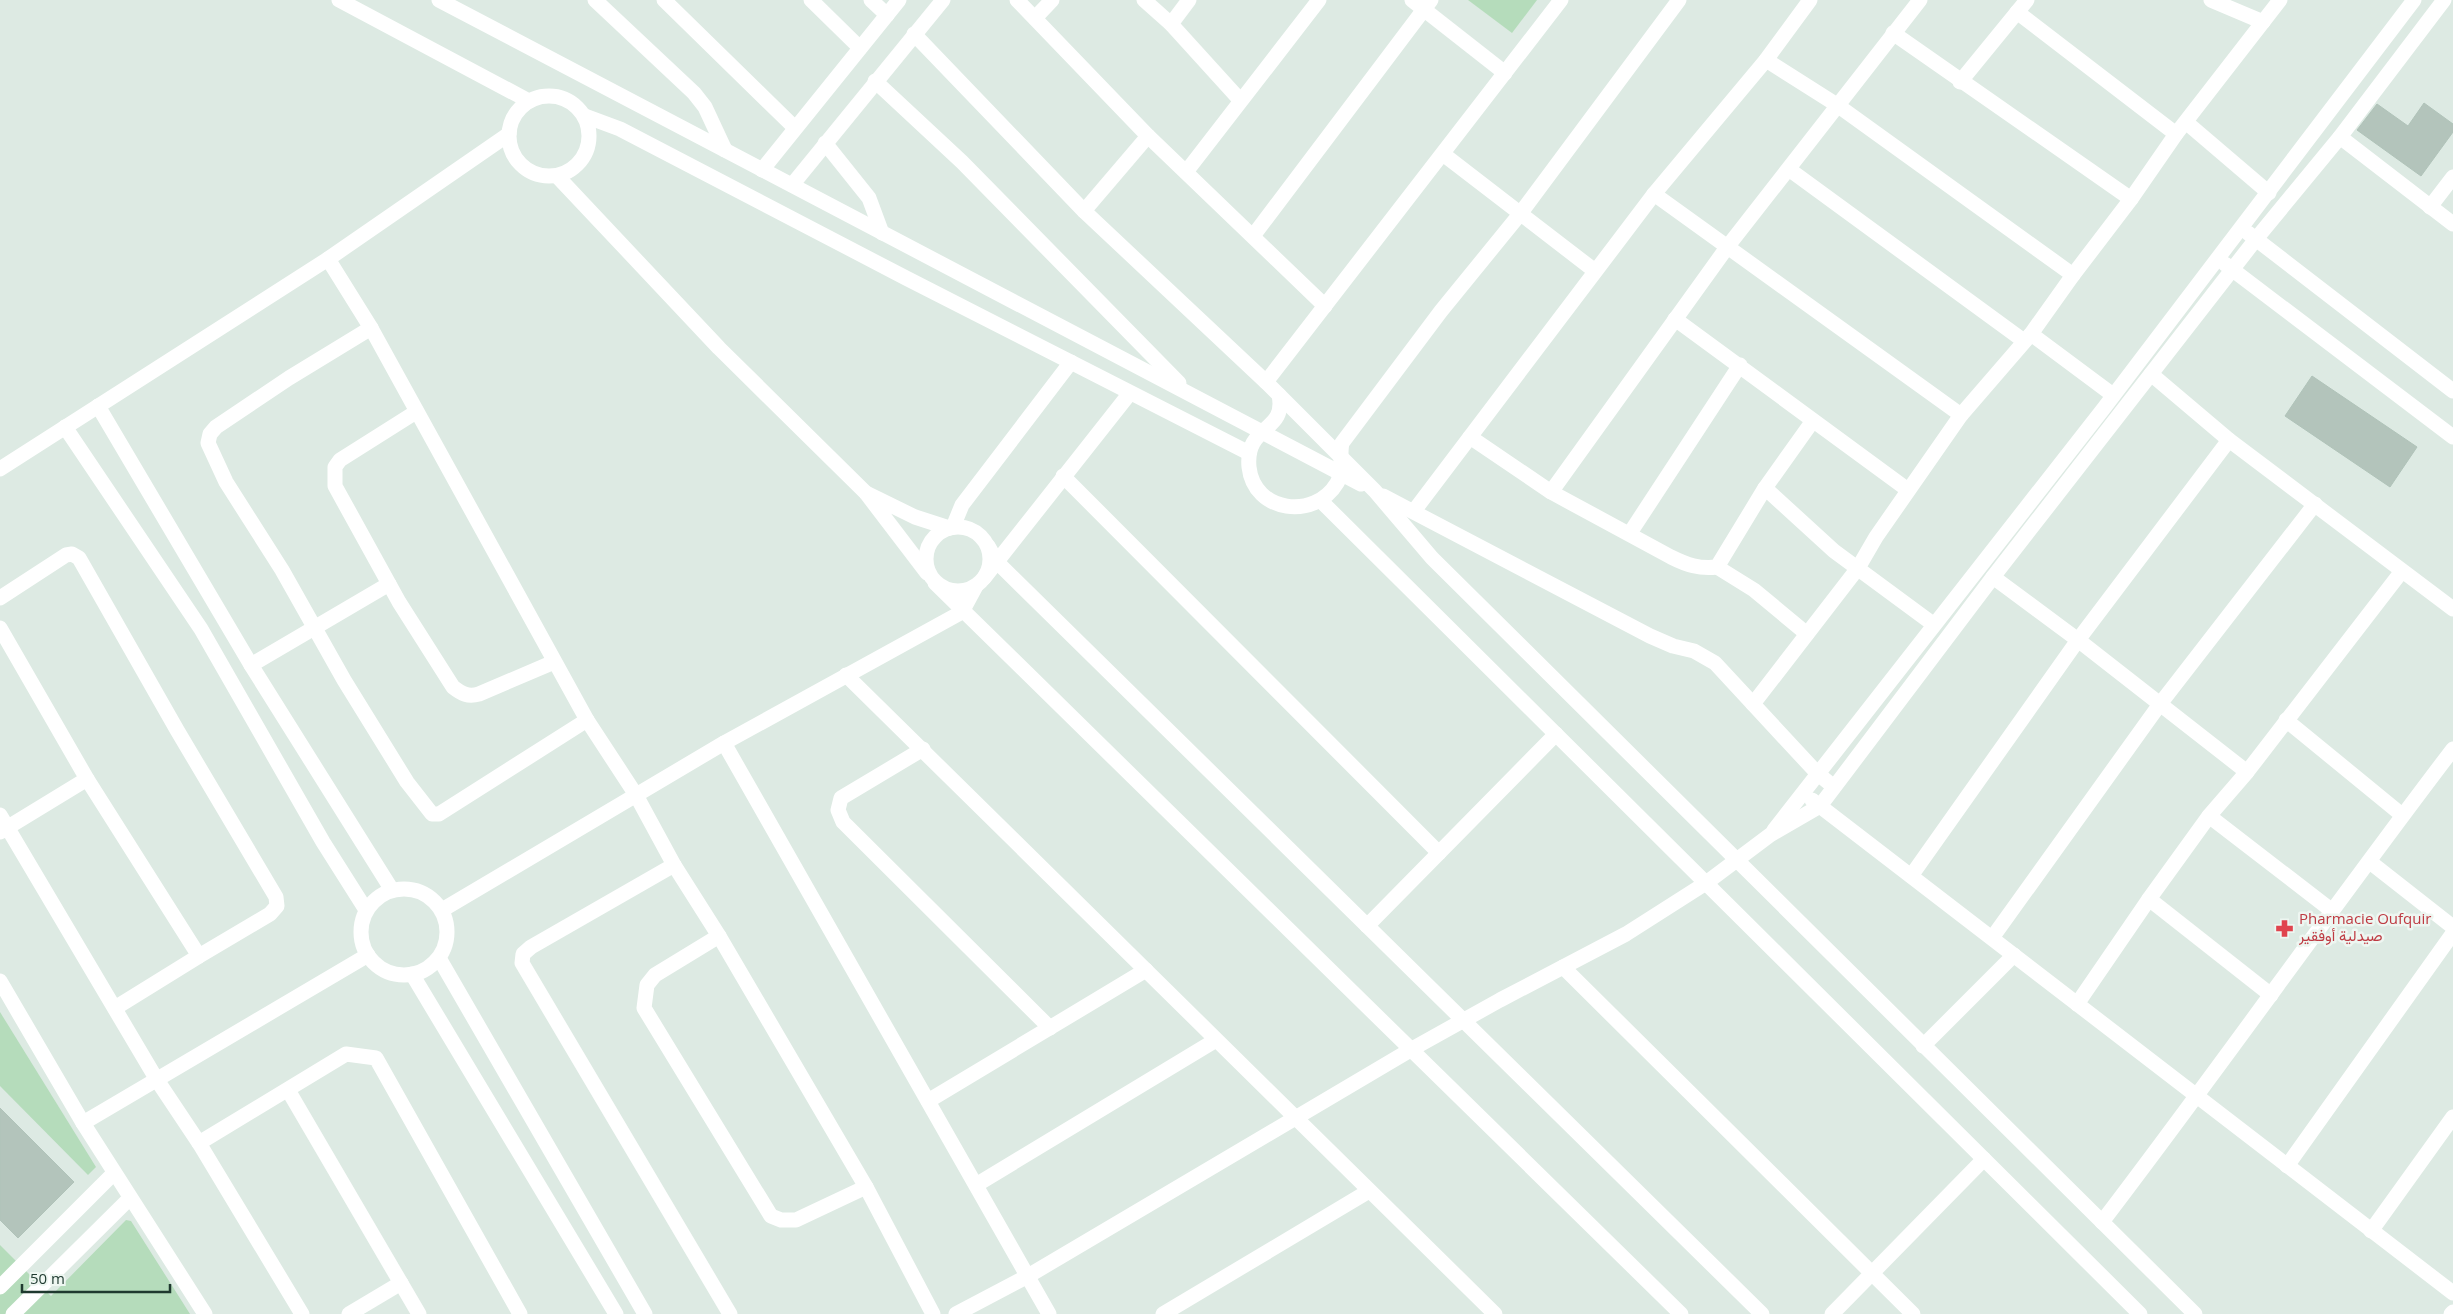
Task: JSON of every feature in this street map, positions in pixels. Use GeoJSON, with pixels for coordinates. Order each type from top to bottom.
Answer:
{"type":"FeatureCollection","features":[{"type":"Feature","properties":{"kind":"street"},"geometry":{"type":"LineString","coordinates":[[339,0],[529,101]]}},
{"type":"Feature","properties":{"kind":"street"},"geometry":{"type":"LineString","coordinates":[[439,0],[1650,636],[1704,655],[1715,663],[1817,773],[1834,787]]}},
{"type":"Feature","properties":{"kind":"street"},"geometry":{"type":"LineString","coordinates":[[596,0],[611,5],[694,93],[704,107],[725,150]]}},
{"type":"Feature","properties":{"kind":"street"},"geometry":{"type":"LineString","coordinates":[[664,0],[795,128]]}},
{"type":"Feature","properties":{"kind":"street"},"geometry":{"type":"LineString","coordinates":[[811,0],[860,48]]}},
{"type":"Feature","properties":{"kind":"street"},"geometry":{"type":"LineString","coordinates":[[871,0],[887,15]]}},
{"type":"Feature","properties":{"kind":"street"},"geometry":{"type":"LineString","coordinates":[[762,170],[899,0]]}},
{"type":"Feature","properties":{"kind":"street"},"geometry":{"type":"LineString","coordinates":[[792,185],[943,0]]}},
{"type":"Feature","properties":{"kind":"street"},"geometry":{"type":"LineString","coordinates":[[1017,0],[1148,136],[1325,306]]}},
{"type":"Feature","properties":{"kind":"street"},"geometry":{"type":"LineString","coordinates":[[1035,18],[1052,0]]}},
{"type":"Feature","properties":{"kind":"street"},"geometry":{"type":"LineString","coordinates":[[1144,0],[1171,24],[1240,100]]}},
{"type":"Feature","properties":{"kind":"street"},"geometry":{"type":"LineString","coordinates":[[1171,24],[1190,0]]}},
{"type":"Feature","properties":{"kind":"street"},"geometry":{"type":"LineString","coordinates":[[1186,172],[1319,0]]}},
{"type":"Feature","properties":{"kind":"street"},"geometry":{"type":"LineString","coordinates":[[1266,382],[1561,0]]}},
{"type":"Feature","properties":{"kind":"street"},"geometry":{"type":"LineString","coordinates":[[1279,395],[1280,412],[1269,427],[1260,431],[1254,439],[1249,452],[1249,467],[1253,482],[1262,494],[1274,503],[1288,508],[1303,508],[1329,494],[1341,473],[1339,456],[1342,443],[1441,311],[1520,214],[1679,0]]}},
{"type":"Feature","properties":{"kind":"street"},"geometry":{"type":"LineString","coordinates":[[1417,507],[1654,194],[1766,60],[1810,0]]}},
{"type":"Feature","properties":{"kind":"street"},"geometry":{"type":"LineString","coordinates":[[1551,492],[1728,246],[1790,170],[1837,105],[1920,0]]}},
{"type":"Feature","properties":{"kind":"street"},"geometry":{"type":"LineString","coordinates":[[2211,0],[2263,22]]}},
{"type":"Feature","properties":{"kind":"street"},"geometry":{"type":"LineString","coordinates":[[1753,704],[1858,568],[1876,537],[1961,414],[2028,337],[2280,0]]}},
{"type":"Feature","properties":{"kind":"street"},"geometry":{"type":"LineString","coordinates":[[1770,835],[1801,792],[2113,396],[2414,0]]}},
{"type":"Feature","properties":{"kind":"street"},"geometry":{"type":"LineString","coordinates":[[956,1314],[1028,1276],[1463,1020],[1626,934],[1706,883],[1770,835],[1820,806],[1993,577],[2232,269],[2340,137],[2444,0]]}},
{"type":"Feature","properties":{"kind":"street"},"geometry":{"type":"LineString","coordinates":[[1253,236],[1422,3],[1505,73]]}},
{"type":"Feature","properties":{"kind":"street"},"geometry":{"type":"LineString","coordinates":[[1960,82],[2022,6],[2269,193]]}},
{"type":"Feature","properties":{"kind":"street"},"geometry":{"type":"LineString","coordinates":[[1893,33],[1960,82],[2132,199]]}},
{"type":"Feature","properties":{"kind":"street"},"geometry":{"type":"LineString","coordinates":[[914,34],[1084,211],[1266,382],[1375,491],[1432,558],[2195,1314]]}},
{"type":"Feature","properties":{"kind":"street"},"geometry":{"type":"LineString","coordinates":[[1766,60],[1837,105],[2073,275]]}},
{"type":"Feature","properties":{"kind":"street"},"geometry":{"type":"LineString","coordinates":[[875,81],[962,162],[1189,394]]}},
{"type":"Feature","properties":{"kind":"street"},"geometry":{"type":"LineString","coordinates":[[541,96],[554,96],[566,99],[577,106],[585,116],[590,135],[586,153],[579,164],[569,172],[557,176],[544,177],[532,173],[522,166],[514,156],[509,144],[512,119],[519,109],[529,101],[541,96]]}},
{"type":"Feature","properties":{"kind":"street"},"geometry":{"type":"LineString","coordinates":[[585,116],[629,133],[1130,393],[1249,452]]}},
{"type":"Feature","properties":{"kind":"street"},"geometry":{"type":"LineString","coordinates":[[0,469],[328,258],[510,134]]}},
{"type":"Feature","properties":{"kind":"street"},"geometry":{"type":"LineString","coordinates":[[1084,211],[1148,136]]}},
{"type":"Feature","properties":{"kind":"street"},"geometry":{"type":"LineString","coordinates":[[2340,137],[2453,224]]}},
{"type":"Feature","properties":{"kind":"street"},"geometry":{"type":"LineString","coordinates":[[825,144],[869,198],[882,233]]}},
{"type":"Feature","properties":{"kind":"street"},"geometry":{"type":"LineString","coordinates":[[1443,154],[1595,271]]}},
{"type":"Feature","properties":{"kind":"street"},"geometry":{"type":"LineString","coordinates":[[1790,170],[2113,396]]}},
{"type":"Feature","properties":{"kind":"street"},"geometry":{"type":"LineString","coordinates":[[557,176],[719,348],[866,493],[932,579],[962,612],[1412,1049],[1681,1314]]}},
{"type":"Feature","properties":{"kind":"street"},"geometry":{"type":"LineString","coordinates":[[2430,207],[2453,176]]}},
{"type":"Feature","properties":{"kind":"street"},"geometry":{"type":"LineString","coordinates":[[1654,194],[1961,414]]}},
{"type":"Feature","properties":{"kind":"street"},"geometry":{"type":"LineString","coordinates":[[2241,229],[2453,391]]}},
{"type":"Feature","properties":{"kind":"street"},"geometry":{"type":"LineString","coordinates":[[328,258],[371,328],[587,720],[636,795],[674,865],[719,936],[866,1187],[933,1314]]}},
{"type":"Feature","properties":{"kind":"street"},"geometry":{"type":"LineString","coordinates":[[2218,259],[2453,437]]}},
{"type":"Feature","properties":{"kind":"street"},"geometry":{"type":"LineString","coordinates":[[1675,319],[1740,365],[1812,422],[1908,490]]}},
{"type":"Feature","properties":{"kind":"street"},"geometry":{"type":"LineString","coordinates":[[371,328],[289,378],[216,427],[210,434],[208,443],[210,451],[226,482],[282,570],[407,782],[432,814],[439,814],[587,720]]}},
{"type":"Feature","properties":{"kind":"street"},"geometry":{"type":"LineString","coordinates":[[1071,362],[962,505],[951,527],[934,536],[928,544],[925,554],[932,579],[955,592],[966,591],[980,582],[1130,393]]}},
{"type":"Feature","properties":{"kind":"street"},"geometry":{"type":"LineString","coordinates":[[1630,533],[1740,365]]}},
{"type":"Feature","properties":{"kind":"street"},"geometry":{"type":"LineString","coordinates":[[2151,374],[2229,440],[2453,609]]}},
{"type":"Feature","properties":{"kind":"street"},"geometry":{"type":"LineString","coordinates":[[98,406],[251,665],[392,890]]}},
{"type":"Feature","properties":{"kind":"street"},"geometry":{"type":"LineString","coordinates":[[416,412],[340,460],[335,468],[335,486],[389,584],[453,687],[461,693],[471,696],[479,694],[554,662]]}},
{"type":"Feature","properties":{"kind":"street"},"geometry":{"type":"LineString","coordinates":[[1717,567],[1765,488],[1812,422]]}},
{"type":"Feature","properties":{"kind":"street"},"geometry":{"type":"LineString","coordinates":[[65,428],[201,629],[323,842],[366,910]]}},
{"type":"Feature","properties":{"kind":"street"},"geometry":{"type":"LineString","coordinates":[[1470,437],[1551,492],[1686,564],[1702,568],[1717,567],[1754,590],[1807,634]]}},
{"type":"Feature","properties":{"kind":"street"},"geometry":{"type":"LineString","coordinates":[[1911,876],[2078,640],[2229,440]]}},
{"type":"Feature","properties":{"kind":"street"},"geometry":{"type":"LineString","coordinates":[[1063,476],[1439,853]]}},
{"type":"Feature","properties":{"kind":"street"},"geometry":{"type":"LineString","coordinates":[[1765,488],[1834,551],[1933,624]]}},
{"type":"Feature","properties":{"kind":"street"},"geometry":{"type":"LineString","coordinates":[[866,493],[915,517],[951,527],[974,530],[988,546],[997,562],[1762,1314]]}},
{"type":"Feature","properties":{"kind":"street"},"geometry":{"type":"LineString","coordinates":[[1320,500],[2140,1314]]}},
{"type":"Feature","properties":{"kind":"street"},"geometry":{"type":"LineString","coordinates":[[1992,938],[2160,704],[2314,504]]}},
{"type":"Feature","properties":{"kind":"street"},"geometry":{"type":"LineString","coordinates":[[442,910],[724,742],[962,612],[989,568],[988,546]]}},
{"type":"Feature","properties":{"kind":"street"},"geometry":{"type":"LineString","coordinates":[[0,598],[66,555],[72,554],[78,558],[276,897],[277,906],[270,914],[115,1008]]}},
{"type":"Feature","properties":{"kind":"street"},"geometry":{"type":"LineString","coordinates":[[2077,1004],[2209,816],[2247,772],[2402,571]]}},
{"type":"Feature","properties":{"kind":"street"},"geometry":{"type":"LineString","coordinates":[[1993,577],[2078,640],[2247,772]]}},
{"type":"Feature","properties":{"kind":"street"},"geometry":{"type":"LineString","coordinates":[[251,665],[389,584]]}},
{"type":"Feature","properties":{"kind":"street"},"geometry":{"type":"LineString","coordinates":[[0,628],[87,779],[199,956]]}},
{"type":"Feature","properties":{"kind":"street"},"geometry":{"type":"LineString","coordinates":[[846,675],[1495,1314]]}},
{"type":"Feature","properties":{"kind":"street"},"geometry":{"type":"LineString","coordinates":[[2286,720],[2402,815]]}},
{"type":"Feature","properties":{"kind":"street"},"geometry":{"type":"LineString","coordinates":[[1367,926],[1556,734]]}},
{"type":"Feature","properties":{"kind":"street"},"geometry":{"type":"LineString","coordinates":[[724,742],[1050,1314]]}},
{"type":"Feature","properties":{"kind":"street"},"geometry":{"type":"LineString","coordinates":[[2102,1222],[2198,1096],[2331,910],[2370,862],[2402,815],[2453,749]]}},
{"type":"Feature","properties":{"kind":"street"},"geometry":{"type":"LineString","coordinates":[[924,750],[841,798],[838,810],[843,822],[1050,1028]]}},
{"type":"Feature","properties":{"kind":"street"},"geometry":{"type":"LineString","coordinates":[[87,779],[2,825],[115,1008],[157,1080],[199,1143],[302,1314]]}},
{"type":"Feature","properties":{"kind":"street"},"geometry":{"type":"LineString","coordinates":[[1801,792],[2453,1293]]}},
{"type":"Feature","properties":{"kind":"street"},"geometry":{"type":"LineString","coordinates":[[2209,816],[2331,910]]}},
{"type":"Feature","properties":{"kind":"street"},"geometry":{"type":"LineString","coordinates":[[2370,862],[2453,927]]}},
{"type":"Feature","properties":{"kind":"street"},"geometry":{"type":"LineString","coordinates":[[674,865],[531,947],[524,954],[522,963],[730,1314]]}},
{"type":"Feature","properties":{"kind":"street"},"geometry":{"type":"LineString","coordinates":[[406,889],[420,892],[433,899],[442,910],[447,926],[446,943],[439,958],[428,968],[412,974],[396,974],[380,968],[368,955],[361,933],[366,910],[377,898],[392,890],[406,889]]}},
{"type":"Feature","properties":{"kind":"street"},"geometry":{"type":"LineString","coordinates":[[2149,899],[2271,995]]}},
{"type":"Feature","properties":{"kind":"street"},"geometry":{"type":"LineString","coordinates":[[2287,1166],[2453,934]]}},
{"type":"Feature","properties":{"kind":"street"},"geometry":{"type":"LineString","coordinates":[[719,936],[655,975],[647,985],[644,1008],[771,1216],[781,1220],[796,1220],[866,1187]]}},
{"type":"Feature","properties":{"kind":"street"},"geometry":{"type":"LineString","coordinates":[[83,1123],[368,955]]}},
{"type":"Feature","properties":{"kind":"street"},"geometry":{"type":"LineString","coordinates":[[1923,1046],[2014,955]]}},
{"type":"Feature","properties":{"kind":"street"},"geometry":{"type":"LineString","coordinates":[[439,958],[645,1314]]}},
{"type":"Feature","properties":{"kind":"street"},"geometry":{"type":"LineString","coordinates":[[1563,967],[1913,1314]]}},
{"type":"Feature","properties":{"kind":"street"},"geometry":{"type":"LineString","coordinates":[[928,1101],[1146,970]]}},
{"type":"Feature","properties":{"kind":"street"},"geometry":{"type":"LineString","coordinates":[[412,974],[616,1314]]}},
{"type":"Feature","properties":{"kind":"street"},"geometry":{"type":"LineString","coordinates":[[0,981],[83,1123],[205,1314]]}},
{"type":"Feature","properties":{"kind":"street"},"geometry":{"type":"LineString","coordinates":[[976,1185],[1216,1040]]}},
{"type":"Feature","properties":{"kind":"street"},"geometry":{"type":"LineString","coordinates":[[199,1143],[346,1054],[376,1058],[520,1314]]}},
{"type":"Feature","properties":{"kind":"street"},"geometry":{"type":"LineString","coordinates":[[288,1090],[419,1314]]}},
{"type":"Feature","properties":{"kind":"street"},"geometry":{"type":"LineString","coordinates":[[2371,1230],[2453,1117]]}},
{"type":"Feature","properties":{"kind":"street"},"geometry":{"type":"LineString","coordinates":[[1832,1314],[1984,1159]]}},
{"type":"Feature","properties":{"kind":"street"},"geometry":{"type":"LineString","coordinates":[[0,1287],[114,1173]]}},
{"type":"Feature","properties":{"kind":"street"},"geometry":{"type":"LineString","coordinates":[[1168,1313],[1369,1191]]}},
{"type":"Feature","properties":{"kind":"street"},"geometry":{"type":"LineString","coordinates":[[12,1314],[130,1198]]}},
{"type":"Feature","properties":{"kind":"street"},"geometry":{"type":"LineString","coordinates":[[349,1314],[401,1283]]}},
{"type":"Feature","properties":{"kind":"green space"},"geometry":{"type":"Polygon","coordinates":[[[1468,0],[1537,0],[1512,33],[1468,0]]]}},
{"type":"Feature","properties":{"kind":"green space"},"geometry":{"type":"Polygon","coordinates":[[[0,1012],[96,1167],[88,1175],[0,1086],[0,1012]]]}},
{"type":"Feature","properties":{"kind":"green space"},"geometry":{"type":"Polygon","coordinates":[[[126,1220],[131,1221],[190,1314],[0,1314],[0,1245],[51,1296],[126,1220]]]}},
{"type":"Feature","properties":{"kind":"building"},"geometry":{"type":"Polygon","coordinates":[[[2424,103],[2453,124],[2453,132],[2421,176],[2357,130],[2377,104],[2408,126],[2424,103]]]}},
{"type":"Feature","properties":{"kind":"building"},"geometry":{"type":"Polygon","coordinates":[[[2312,376],[2417,447],[2390,487],[2285,416],[2312,376]]]}},
{"type":"Feature","properties":{"kind":"building"},"geometry":{"type":"Polygon","coordinates":[[[0,1108],[74,1182],[18,1238],[0,1220],[0,1108]]]}},
{"type":"Feature","properties":{"kind":"place","name":"Pharmacie Oufquir صيدلية أوفقير"},"geometry":{"type":"Point","coordinates":[2285,928]}}]}
